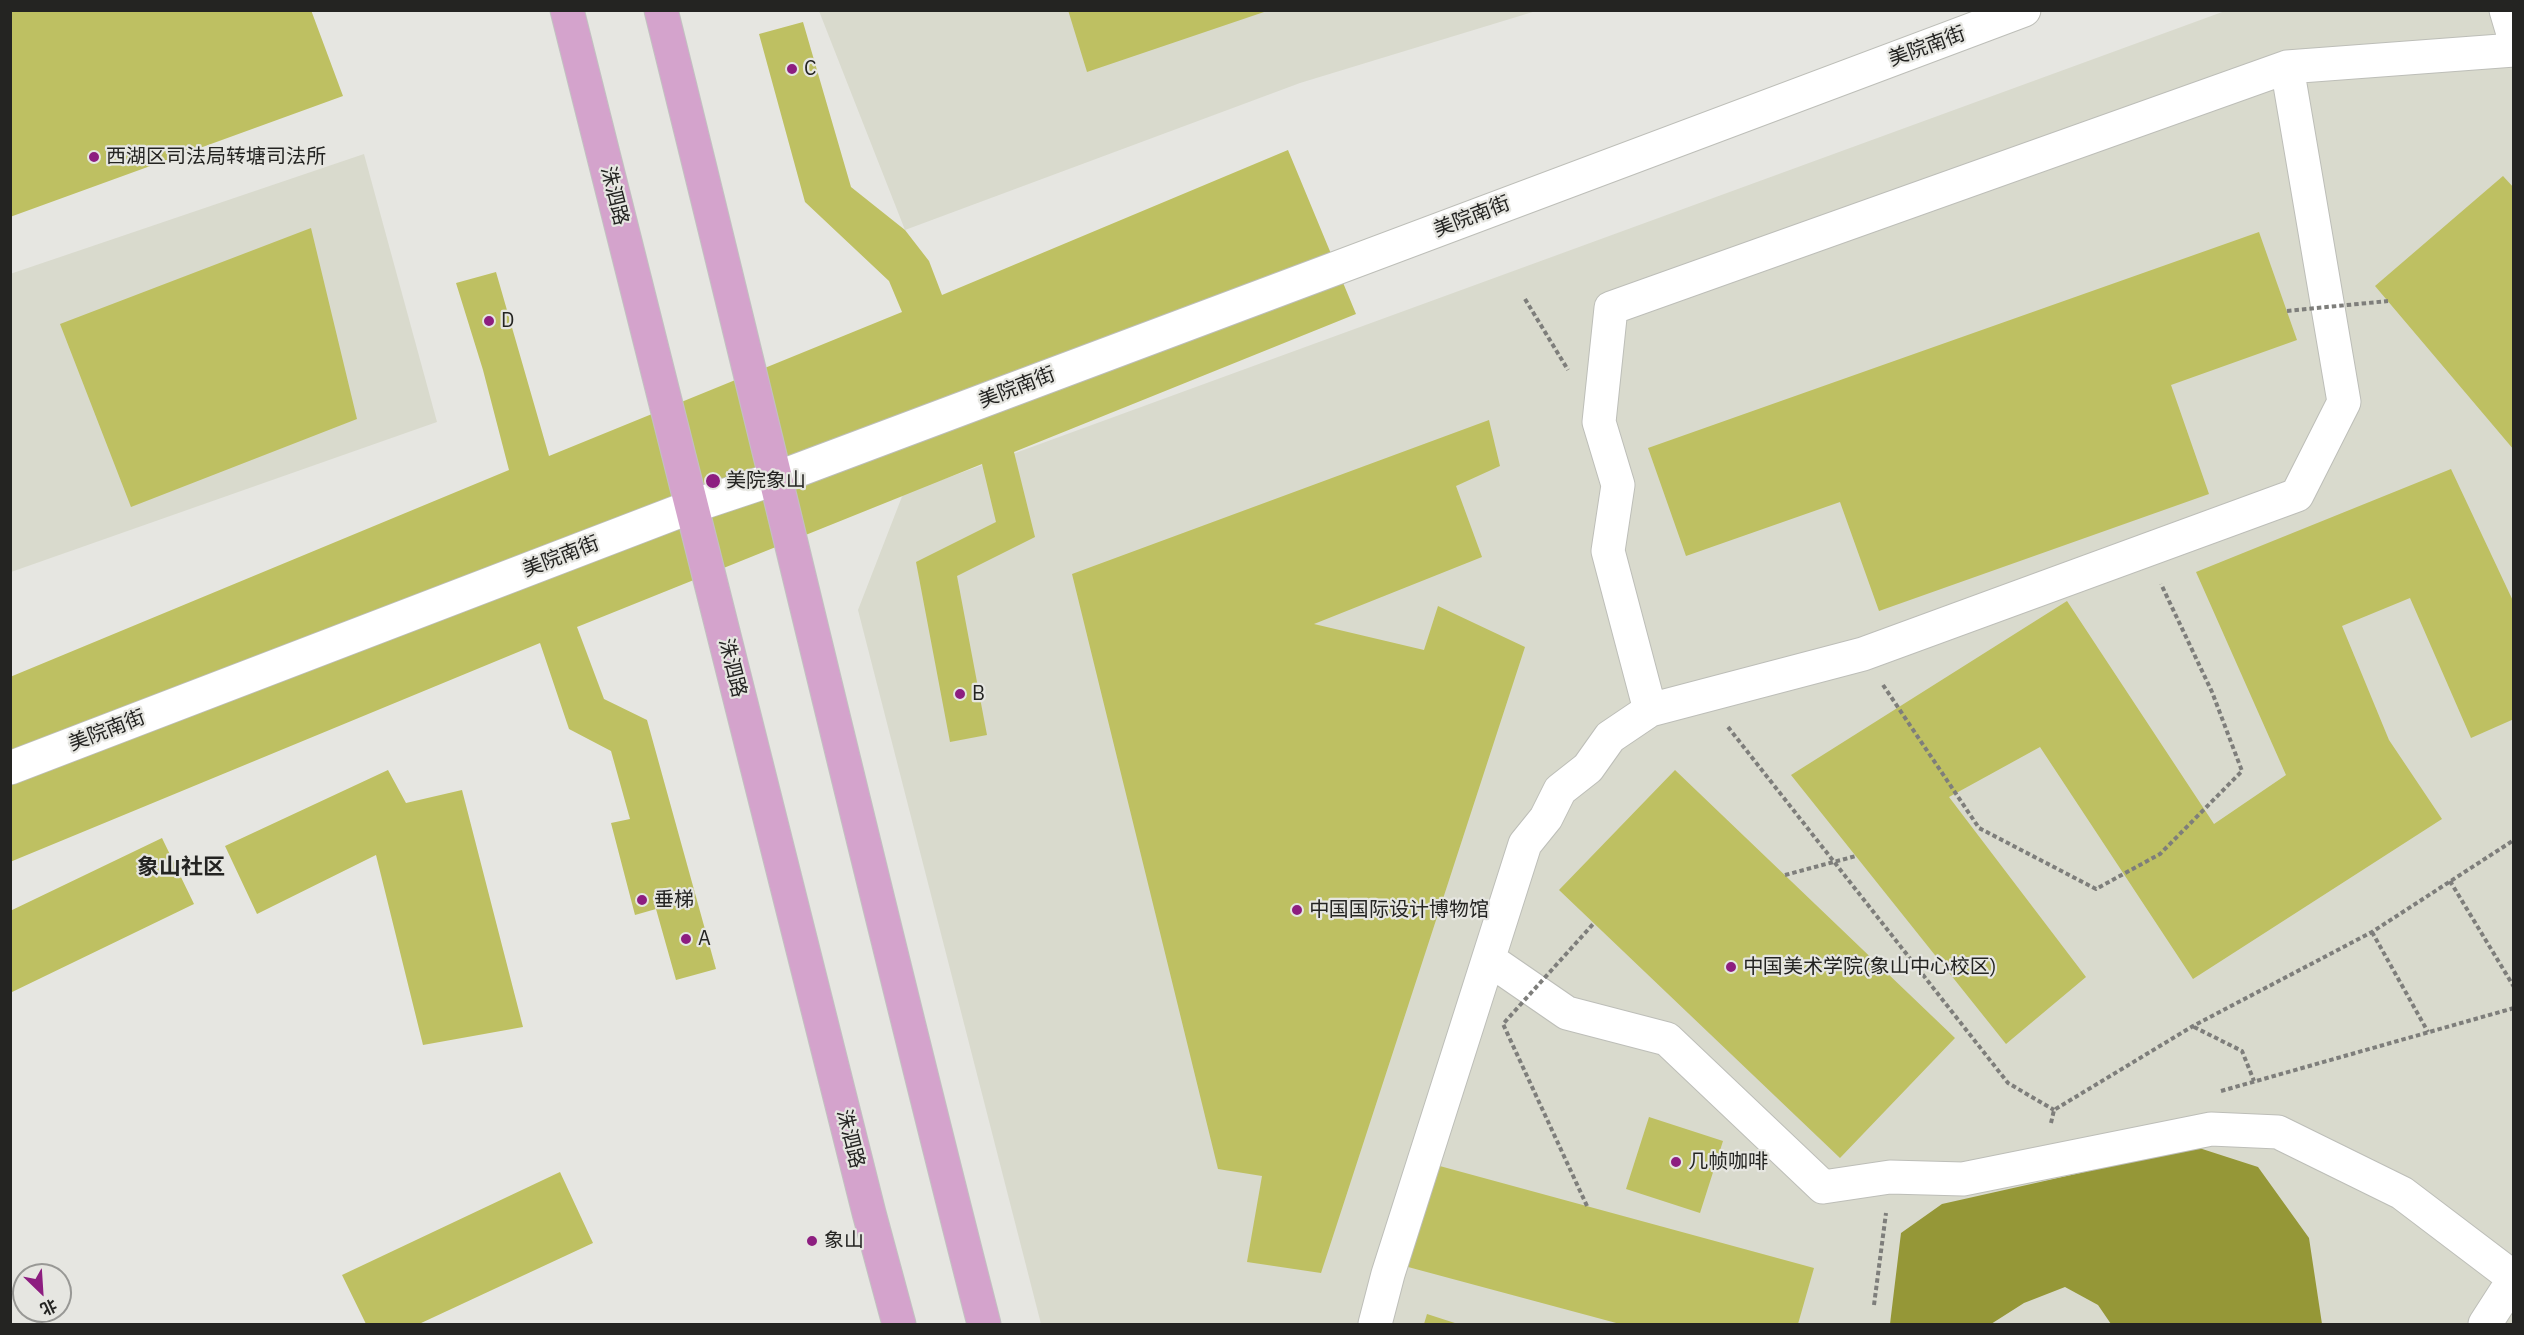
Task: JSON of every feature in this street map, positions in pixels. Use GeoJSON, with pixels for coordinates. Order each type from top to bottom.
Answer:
{"type":"FeatureCollection","features":[{"type":"Feature","properties":{"kind":"main road","name":"洙泗路"},"geometry":{"type":"LineString","coordinates":[[567,10],[866,1202],[899,1324]]}},
{"type":"Feature","properties":{"kind":"main road"},"geometry":{"type":"LineString","coordinates":[[662,10],[912,1044],[984,1324]]}},
{"type":"Feature","properties":{"kind":"street","name":"美院南街"},"geometry":{"type":"LineString","coordinates":[[10,768],[693,506],[777,478],[2024,10]]}},
{"type":"Feature","properties":{"kind":"street"},"geometry":{"type":"LineString","coordinates":[[2506,10],[2514,37]]}},
{"type":"Feature","properties":{"kind":"street"},"geometry":{"type":"LineString","coordinates":[[1650,710],[1608,551],[1618,485],[1599,422],[1611,308],[2287,67],[2514,50]]}},
{"type":"Feature","properties":{"kind":"street"},"geometry":{"type":"LineString","coordinates":[[1375,1324],[1388,1274],[1490,960],[1525,844],[1546,818],[1560,790],[1588,768],[1610,737],[1650,710],[1863,654],[2297,495],[2344,402],[2287,67]]}},
{"type":"Feature","properties":{"kind":"street"},"geometry":{"type":"LineString","coordinates":[[1490,960],[1567,1013],[1667,1040],[1823,1187],[1890,1177],[1963,1179],[2211,1129],[2278,1132],[2402,1193],[2514,1278],[2485,1324]]}},
{"type":"Feature","properties":{"kind":"path"},"geometry":{"type":"LineString","coordinates":[[1525,299],[1599,422]]}},
{"type":"Feature","properties":{"kind":"path"},"geometry":{"type":"LineString","coordinates":[[2287,311],[2388,301]]}},
{"type":"Feature","properties":{"kind":"path"},"geometry":{"type":"LineString","coordinates":[[1863,654],[1979,828],[2096,889],[2160,854],[2242,771],[2212,692],[2145,551]]}},
{"type":"Feature","properties":{"kind":"path"},"geometry":{"type":"LineString","coordinates":[[1704,696],[2008,1083],[2054,1110]]}},
{"type":"Feature","properties":{"kind":"path"},"geometry":{"type":"LineString","coordinates":[[2044,1162],[2054,1110],[2193,1026],[2372,932],[2514,840]]}},
{"type":"Feature","properties":{"kind":"path"},"geometry":{"type":"LineString","coordinates":[[1785,875],[1856,856]]}},
{"type":"Feature","properties":{"kind":"path"},"geometry":{"type":"LineString","coordinates":[[2450,881],[2514,987]]}},
{"type":"Feature","properties":{"kind":"path"},"geometry":{"type":"LineString","coordinates":[[1587,1206],[1503,1024],[1594,923]]}},
{"type":"Feature","properties":{"kind":"path"},"geometry":{"type":"LineString","coordinates":[[2372,932],[2427,1032]]}},
{"type":"Feature","properties":{"kind":"path"},"geometry":{"type":"LineString","coordinates":[[2220,1091],[2514,1008]]}},
{"type":"Feature","properties":{"kind":"path"},"geometry":{"type":"LineString","coordinates":[[2193,1026],[2242,1052],[2254,1082]]}},
{"type":"Feature","properties":{"kind":"path"},"geometry":{"type":"LineString","coordinates":[[1874,1305],[1890,1177]]}},
{"type":"Feature","properties":{"kind":"shaded area"},"geometry":{"type":"Polygon","coordinates":[[[819,11],[1536,11],[1300,83],[905,230],[819,11]]]}},
{"type":"Feature","properties":{"kind":"shaded area","name":"中国美术学院(象山中心校区)"},"geometry":{"type":"Polygon","coordinates":[[[2225,11],[2513,11],[2513,1324],[1041,1324],[858,610],[903,494],[2225,11]]]}},
{"type":"Feature","properties":{"kind":"shaded area"},"geometry":{"type":"Polygon","coordinates":[[[364,154],[437,422],[11,572],[10,274],[364,154]]]}},
{"type":"Feature","properties":{"kind":"shaded area"},"geometry":{"type":"Polygon","coordinates":[[[2196,1147],[2258,1167],[2309,1238],[2322,1324],[2111,1324],[2098,1305],[2065,1287],[2024,1303],[1991,1324],[1890,1324],[1901,1233],[1942,1204],[2196,1147]]]}},
{"type":"Feature","properties":{"kind":"building","name":"西湖区司法局转塘司法所"},"geometry":{"type":"Polygon","coordinates":[[[10,10],[311,10],[343,96],[10,217],[10,10]]]}},
{"type":"Feature","properties":{"kind":"building"},"geometry":{"type":"Polygon","coordinates":[[[1068,10],[1267,10],[1267,11],[1087,72],[1068,10]]]}},
{"type":"Feature","properties":{"kind":"building","name":"美院象山"},"geometry":{"type":"Polygon","coordinates":[[[803,22],[851,187],[905,230],[929,261],[942,295],[1288,150],[1356,314],[1014,452],[1035,537],[957,576],[987,735],[950,742],[916,562],[996,522],[982,464],[577,627],[604,699],[647,720],[716,969],[676,980],[656,909],[635,915],[611,823],[630,819],[611,751],[569,729],[540,643],[10,862],[10,677],[509,470],[483,370],[456,283],[496,272],[549,456],[902,312],[889,281],[805,202],[759,34],[803,22]]]}},
{"type":"Feature","properties":{"kind":"building"},"geometry":{"type":"Polygon","coordinates":[[[2503,176],[2514,188],[2514,450],[2375,286],[2503,176]]]}},
{"type":"Feature","properties":{"kind":"building"},"geometry":{"type":"Polygon","coordinates":[[[311,228],[357,419],[131,507],[60,324],[311,228]]]}},
{"type":"Feature","properties":{"kind":"building"},"geometry":{"type":"Polygon","coordinates":[[[2259,232],[2297,340],[2171,385],[2209,494],[1879,611],[1840,502],[1686,556],[1648,448],[2259,232]]]}},
{"type":"Feature","properties":{"kind":"building","name":"中国国际设计博物馆"},"geometry":{"type":"Polygon","coordinates":[[[1489,420],[1500,466],[1456,486],[1482,557],[1314,624],[1424,650],[1438,606],[1525,647],[1321,1273],[1247,1262],[1262,1176],[1218,1169],[1072,574],[1489,420]]]}},
{"type":"Feature","properties":{"kind":"building"},"geometry":{"type":"Polygon","coordinates":[[[2451,469],[2514,603],[2514,719],[2471,738],[2410,598],[2342,626],[2389,740],[2442,819],[2193,979],[2040,747],[1949,797],[2086,977],[2006,1044],[1791,775],[2067,601],[2214,824],[2286,775],[2196,572],[2451,469]]]}},
{"type":"Feature","properties":{"kind":"building"},"geometry":{"type":"Polygon","coordinates":[[[388,770],[406,803],[462,790],[523,1027],[423,1045],[376,855],[257,914],[225,846],[388,770]]]}},
{"type":"Feature","properties":{"kind":"building"},"geometry":{"type":"Polygon","coordinates":[[[1675,770],[1955,1038],[1840,1158],[1559,890],[1675,770]]]}},
{"type":"Feature","properties":{"kind":"building"},"geometry":{"type":"Polygon","coordinates":[[[162,838],[194,904],[10,993],[10,911],[162,838]]]}},
{"type":"Feature","properties":{"kind":"building"},"geometry":{"type":"Polygon","coordinates":[[[1649,1117],[1723,1141],[1700,1213],[1626,1189],[1649,1117]]]}},
{"type":"Feature","properties":{"kind":"building"},"geometry":{"type":"Polygon","coordinates":[[[1436,1165],[1814,1268],[1798,1324],[1620,1324],[1408,1267],[1436,1165]]]}},
{"type":"Feature","properties":{"kind":"building"},"geometry":{"type":"Polygon","coordinates":[[[560,1172],[593,1243],[419,1324],[366,1324],[342,1275],[560,1172]]]}},
{"type":"Feature","properties":{"kind":"building"},"geometry":{"type":"Polygon","coordinates":[[[1427,1314],[1458,1324],[1424,1324],[1427,1314]]]}},
{"type":"Feature","properties":{"kind":"place","name":"C"},"geometry":{"type":"Point","coordinates":[792,69]}},
{"type":"Feature","properties":{"kind":"place","name":"西湖区司法局转塘司法所"},"geometry":{"type":"Point","coordinates":[94,157]}},
{"type":"Feature","properties":{"kind":"place","name":"D"},"geometry":{"type":"Point","coordinates":[489,321]}},
{"type":"Feature","properties":{"kind":"place","name":"美院象山"},"geometry":{"type":"Point","coordinates":[713,481]}},
{"type":"Feature","properties":{"kind":"place","name":"B"},"geometry":{"type":"Point","coordinates":[960,694]}},
{"type":"Feature","properties":{"kind":"place","name":"垂梯"},"geometry":{"type":"Point","coordinates":[642,900]}},
{"type":"Feature","properties":{"kind":"place","name":"中国国际设计博物馆"},"geometry":{"type":"Point","coordinates":[1297,910]}},
{"type":"Feature","properties":{"kind":"place","name":"A"},"geometry":{"type":"Point","coordinates":[686,939]}},
{"type":"Feature","properties":{"kind":"place","name":"中国美术学院(象山中心校区)"},"geometry":{"type":"Point","coordinates":[1731,967]}},
{"type":"Feature","properties":{"kind":"place","name":"几帧咖啡"},"geometry":{"type":"Point","coordinates":[1676,1162]}},
{"type":"Feature","properties":{"kind":"place","name":"象山"},"geometry":{"type":"Point","coordinates":[812,1241]}},
{"type":"Feature","properties":{"kind":"district","name":"象山社区"},"geometry":{"type":"Point","coordinates":[181,868]}}]}
